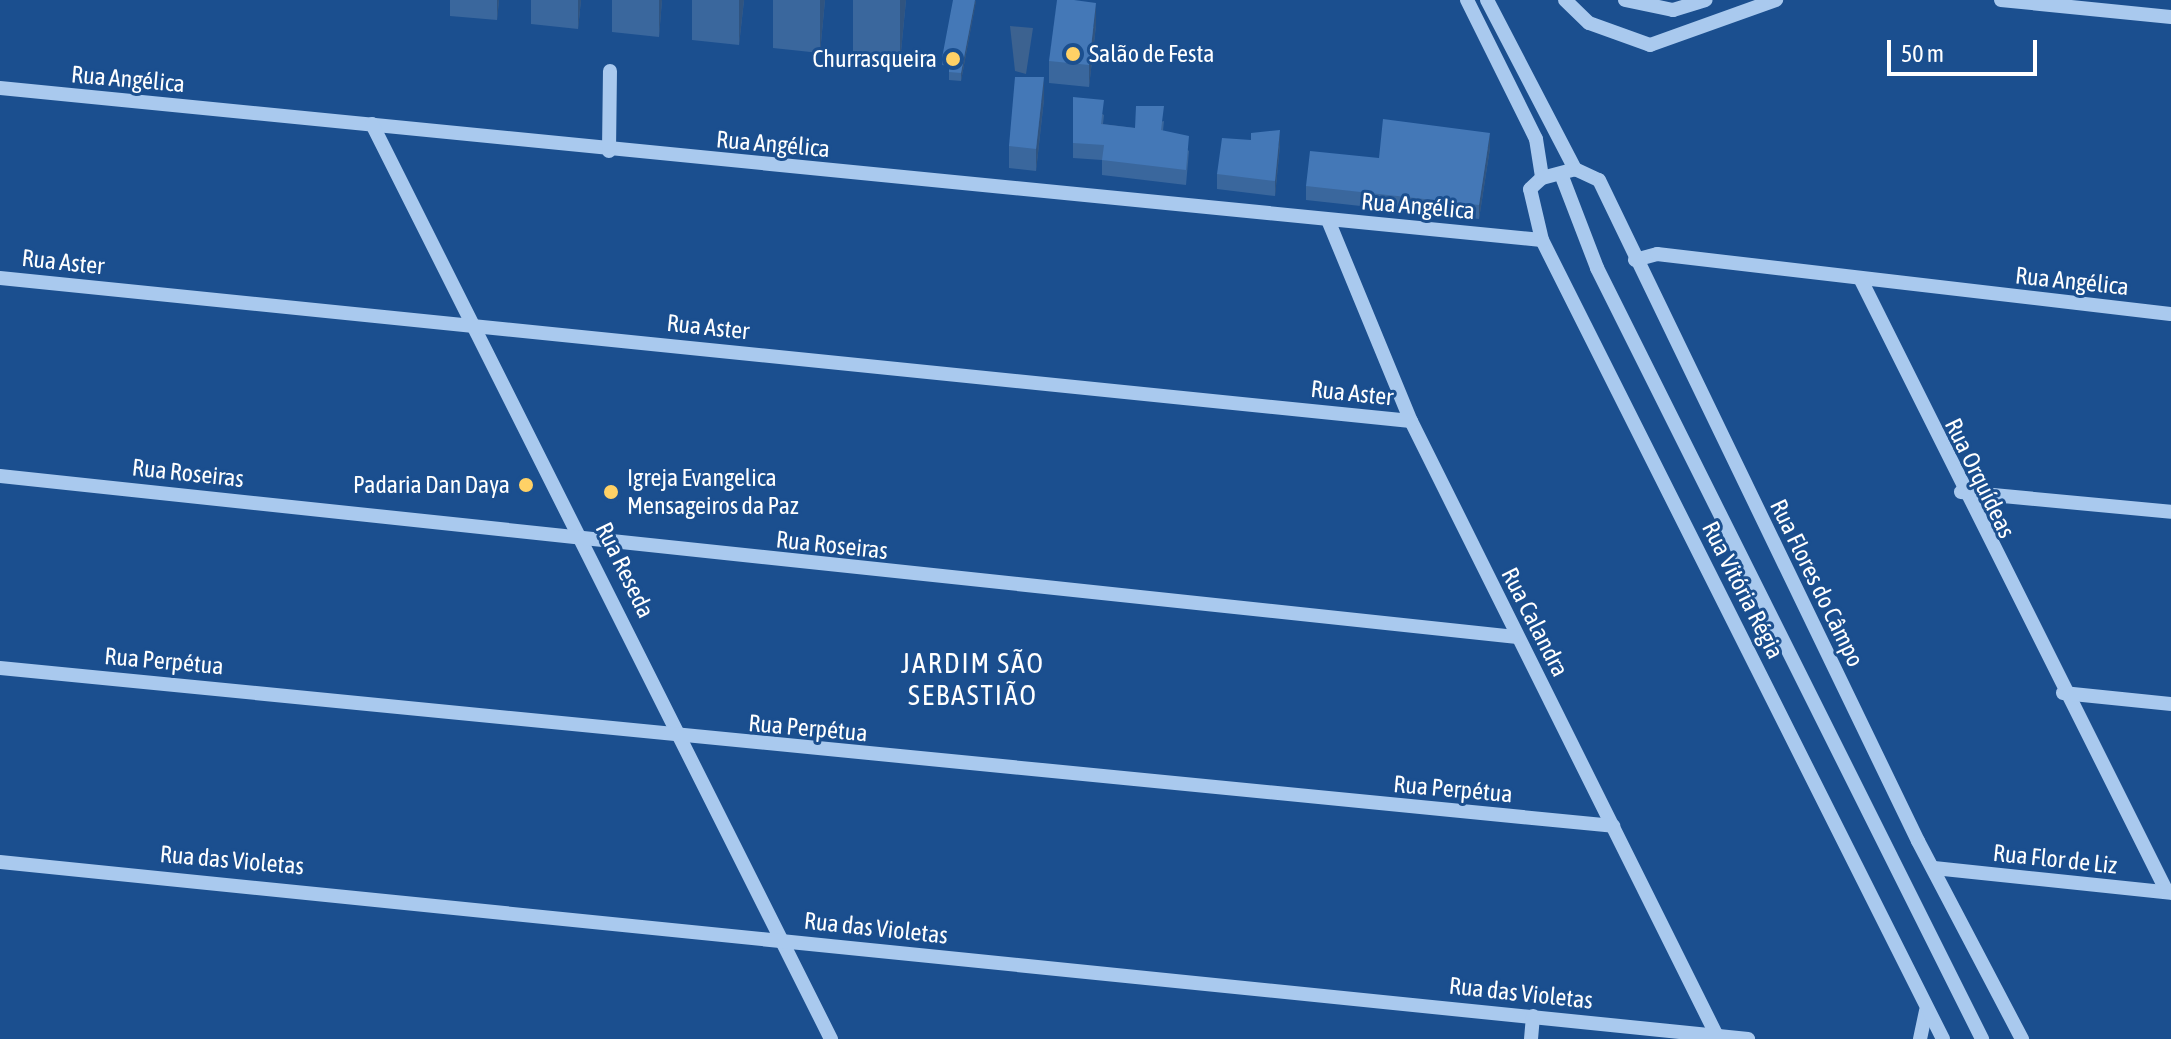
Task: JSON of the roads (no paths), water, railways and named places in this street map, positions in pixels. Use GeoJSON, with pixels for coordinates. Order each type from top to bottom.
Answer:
{"type":"FeatureCollection","features":[{"type":"Feature","properties":{"kind":"street"},"geometry":{"type":"LineString","coordinates":[[1467,0],[1536,139],[1542,178],[1568,172]]}},
{"type":"Feature","properties":{"kind":"street"},"geometry":{"type":"LineString","coordinates":[[1487,0],[1568,172],[1597,268],[1982,1039]]}},
{"type":"Feature","properties":{"kind":"street"},"geometry":{"type":"LineString","coordinates":[[1565,0],[1589,23],[1650,45],[1753,4],[1776,0]]}},
{"type":"Feature","properties":{"kind":"street"},"geometry":{"type":"LineString","coordinates":[[1625,0],[1673,10],[1706,0]]}},
{"type":"Feature","properties":{"kind":"street"},"geometry":{"type":"LineString","coordinates":[[2001,0],[2171,17]]}},
{"type":"Feature","properties":{"kind":"street"},"geometry":{"type":"LineString","coordinates":[[609,151],[610,71]]}},
{"type":"Feature","properties":{"kind":"street","name":"Rua Angélica"},"geometry":{"type":"LineString","coordinates":[[0,88],[372,124],[609,151],[1542,240]]}},
{"type":"Feature","properties":{"kind":"street","name":"Rua Reseda"},"geometry":{"type":"LineString","coordinates":[[372,124],[474,328],[585,537],[679,737],[788,941],[831,1039]]}},
{"type":"Feature","properties":{"kind":"street","name":"Rua Flores do Câmpo"},"geometry":{"type":"LineString","coordinates":[[1568,172],[1599,180],[1635,260],[1934,868],[2022,1039]]}},
{"type":"Feature","properties":{"kind":"street","name":"Rua Vitória Régia"},"geometry":{"type":"LineString","coordinates":[[1542,178],[1530,200],[1542,240],[1943,1039]]}},
{"type":"Feature","properties":{"kind":"street","name":"Rua Calandra"},"geometry":{"type":"LineString","coordinates":[[1328,220],[1411,421],[1717,1036]]}},
{"type":"Feature","properties":{"kind":"street","name":"Rua Angélica"},"geometry":{"type":"LineString","coordinates":[[1635,260],[1657,254],[2171,314]]}},
{"type":"Feature","properties":{"kind":"street","name":"Rua Aster"},"geometry":{"type":"LineString","coordinates":[[0,278],[1411,421]]}},
{"type":"Feature","properties":{"kind":"street","name":"Rua Orquídeas"},"geometry":{"type":"LineString","coordinates":[[1861,280],[1961,492],[2169,892]]}},
{"type":"Feature","properties":{"kind":"street","name":"Rua Roseiras"},"geometry":{"type":"LineString","coordinates":[[0,476],[1517,637]]}},
{"type":"Feature","properties":{"kind":"street"},"geometry":{"type":"LineString","coordinates":[[1961,492],[2171,512]]}},
{"type":"Feature","properties":{"kind":"street","name":"Rua Perpétua"},"geometry":{"type":"LineString","coordinates":[[0,668],[679,737],[1613,826]]}},
{"type":"Feature","properties":{"kind":"street"},"geometry":{"type":"LineString","coordinates":[[2063,693],[2171,704]]}},
{"type":"Feature","properties":{"kind":"street","name":"Rua das Violetas"},"geometry":{"type":"LineString","coordinates":[[0,862],[1748,1039]]}},
{"type":"Feature","properties":{"kind":"street","name":"Rua Flor de Liz"},"geometry":{"type":"LineString","coordinates":[[1934,868],[2169,892]]}},
{"type":"Feature","properties":{"kind":"street"},"geometry":{"type":"LineString","coordinates":[[1920,1039],[1928,1021],[1924,999]]}},
{"type":"Feature","properties":{"kind":"street"},"geometry":{"type":"LineString","coordinates":[[1531,1039],[1533,1016]]}},
{"type":"Feature","properties":{"kind":"water"},"geometry":{"type":"Polygon","coordinates":[[[1010,26],[1033,28],[1026,74],[1015,71],[1010,26]]]}},
{"type":"Feature","properties":{"kind":"place","name":"Salão de Festa"},"geometry":{"type":"Point","coordinates":[1073,54]}},
{"type":"Feature","properties":{"kind":"place","name":"Churrasqueira"},"geometry":{"type":"Point","coordinates":[953,59]}},
{"type":"Feature","properties":{"kind":"place","name":"Padaria Dan Daya"},"geometry":{"type":"Point","coordinates":[526,485]}},
{"type":"Feature","properties":{"kind":"place","name":"Igreja Evangelica Mensageiros da Paz"},"geometry":{"type":"Point","coordinates":[611,492]}},
{"type":"Feature","properties":{"kind":"district","name":"JARDIM SÃO SEBASTIÃO"},"geometry":{"type":"Point","coordinates":[973,679]}}]}
